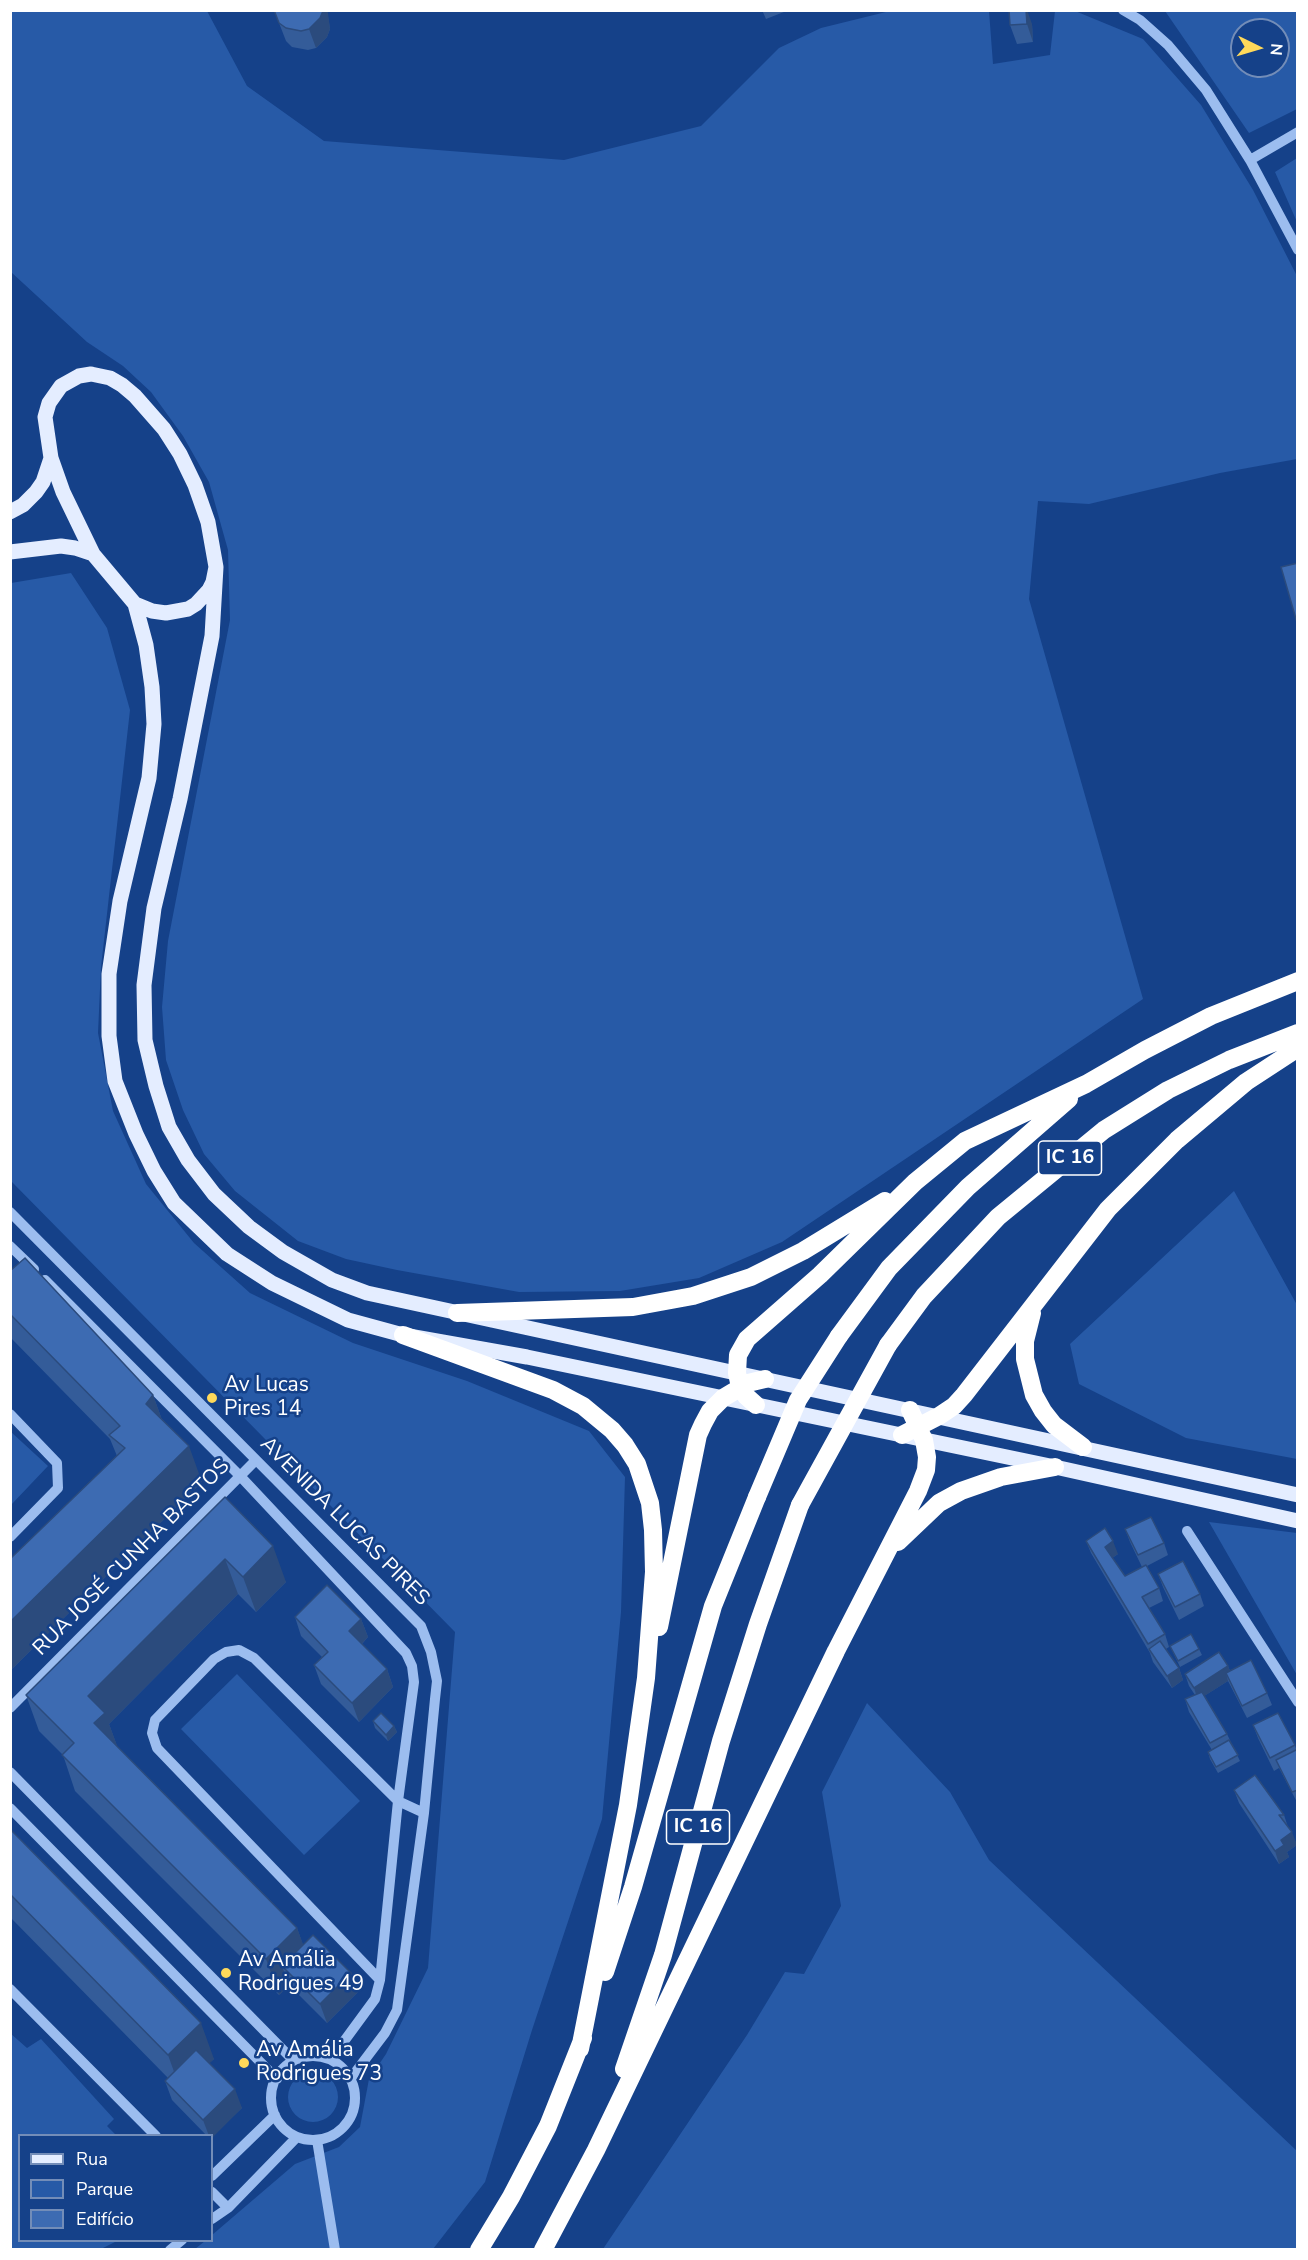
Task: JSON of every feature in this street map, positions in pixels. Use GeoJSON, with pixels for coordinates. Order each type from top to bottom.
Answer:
{"type":"FeatureCollection","features":[{"type":"Feature","properties":{"kind":"highway","name":"IC 16"},"geometry":{"type":"LineString","coordinates":[[480,2250],[512,2197],[548,2126],[579,2049],[633,1887],[713,1606],[798,1400],[839,1336],[890,1268],[960,1195],[1086,1084],[1211,1016],[1298,981]]}},
{"type":"Feature","properties":{"kind":"highway","name":"IC 16"},"geometry":{"type":"LineString","coordinates":[[543,2250],[596,2150],[663,1955],[721,1741],[758,1624],[800,1505],[888,1345],[924,1296],[998,1217],[1104,1130],[1168,1090],[1229,1060],[1298,1033]]}},
{"type":"Feature","properties":{"kind":"highway"},"geometry":{"type":"LineString","coordinates":[[902,1435],[922,1433],[939,1416],[954,1406],[1108,1209],[1177,1140],[1246,1082],[1298,1048]]}},
{"type":"Feature","properties":{"kind":"highway"},"geometry":{"type":"LineString","coordinates":[[756,1405],[746,1396],[738,1380],[738,1355],[747,1339],[820,1275],[915,1182],[965,1141],[1086,1084]]}},
{"type":"Feature","properties":{"kind":"highway"},"geometry":{"type":"LineString","coordinates":[[457,1313],[633,1307],[693,1296],[751,1277],[803,1251],[915,1182]]}},
{"type":"Feature","properties":{"kind":"highway"},"geometry":{"type":"LineString","coordinates":[[1035,1305],[1025,1341],[1025,1359],[1034,1395],[1054,1425],[1083,1447]]}},
{"type":"Feature","properties":{"kind":"highway"},"geometry":{"type":"LineString","coordinates":[[403,1335],[553,1390],[583,1406],[598,1417],[625,1445],[637,1464],[645,1485],[653,1530],[654,1572],[646,1678],[628,1805],[579,2049]]}},
{"type":"Feature","properties":{"kind":"highway"},"geometry":{"type":"LineString","coordinates":[[646,1678],[666,1596],[698,1436],[710,1411],[738,1380],[765,1379]]}},
{"type":"Feature","properties":{"kind":"highway"},"geometry":{"type":"LineString","coordinates":[[596,2150],[836,1651],[923,1480],[927,1456],[922,1433],[910,1410]]}},
{"type":"Feature","properties":{"kind":"highway"},"geometry":{"type":"LineString","coordinates":[[879,1567],[898,1541],[939,1503],[961,1491],[1002,1477],[1055,1467]]}},
{"type":"Feature","properties":{"kind":"main road"},"geometry":{"type":"LineString","coordinates":[[738,1380],[367,1293],[332,1280],[283,1252],[249,1227],[214,1194],[188,1160],[169,1127],[156,1086],[145,1040],[144,985],[154,908],[180,799],[212,636],[216,567],[208,522],[195,485],[180,454],[164,429],[135,396],[110,378],[91,374],[79,376],[61,386],[49,402],[45,417],[51,458],[63,492],[93,554],[135,604],[146,645],[152,687],[154,724],[149,778],[120,901],[109,974],[108,1036],[115,1081],[136,1134],[174,1203],[227,1254],[272,1283],[348,1320],[403,1335],[527,1357],[902,1435]]}},
{"type":"Feature","properties":{"kind":"main road"},"geometry":{"type":"LineString","coordinates":[[10,512],[23,505],[36,492],[43,482],[51,458]]}},
{"type":"Feature","properties":{"kind":"main road"},"geometry":{"type":"LineString","coordinates":[[10,552],[60,546],[93,554]]}},
{"type":"Feature","properties":{"kind":"main road"},"geometry":{"type":"LineString","coordinates":[[135,604],[152,611],[166,613],[188,609],[209,590],[216,567]]}},
{"type":"Feature","properties":{"kind":"main road"},"geometry":{"type":"LineString","coordinates":[[765,1379],[1298,1494]]}},
{"type":"Feature","properties":{"kind":"main road"},"geometry":{"type":"LineString","coordinates":[[922,1433],[1055,1467],[1298,1521]]}},
{"type":"Feature","properties":{"kind":"street"},"geometry":{"type":"LineString","coordinates":[[1123,10],[1140,20],[1168,45],[1206,90],[1250,159],[1298,250]]}},
{"type":"Feature","properties":{"kind":"street"},"geometry":{"type":"LineString","coordinates":[[1250,159],[1298,132]]}},
{"type":"Feature","properties":{"kind":"street","name":"AVENIDA LUCAS PIRES"},"geometry":{"type":"LineString","coordinates":[[10,1212],[421,1626],[431,1652],[437,1681],[424,1813],[397,2010],[385,2032],[351,2078]]}},
{"type":"Feature","properties":{"kind":"street","name":"AVENIDA LUCAS PIRES"},"geometry":{"type":"LineString","coordinates":[[10,1246],[241,1477],[406,1653],[412,1666],[414,1682],[398,1801],[381,1980],[375,1999],[331,2059]]}},
{"type":"Feature","properties":{"kind":"street"},"geometry":{"type":"LineString","coordinates":[[10,1414],[57,1463],[58,1488],[10,1537]]}},
{"type":"Feature","properties":{"kind":"street","name":"RUA JOSÉ CUNHA BASTOS"},"geometry":{"type":"LineString","coordinates":[[10,1708],[255,1461]]}},
{"type":"Feature","properties":{"kind":"street"},"geometry":{"type":"LineString","coordinates":[[1187,1531],[1298,1702]]}},
{"type":"Feature","properties":{"kind":"street"},"geometry":{"type":"LineString","coordinates":[[381,1980],[157,1748],[152,1733],[155,1720],[214,1659],[226,1652],[239,1650],[254,1658],[398,1801],[424,1813]]}},
{"type":"Feature","properties":{"kind":"street"},"geometry":{"type":"LineString","coordinates":[[10,1772],[293,2060]]}},
{"type":"Feature","properties":{"kind":"street"},"geometry":{"type":"LineString","coordinates":[[10,1808],[277,2079]]}},
{"type":"Feature","properties":{"kind":"street"},"geometry":{"type":"LineString","coordinates":[[10,1989],[154,2134]]}},
{"type":"Feature","properties":{"kind":"street"},"geometry":{"type":"LineString","coordinates":[[309,2055],[331,2059],[351,2078],[355,2091],[355,2105],[350,2118],[342,2129],[330,2136],[317,2140],[297,2137],[286,2129],[275,2115],[272,2096],[279,2073],[293,2060],[309,2055]]}},
{"type":"Feature","properties":{"kind":"street"},"geometry":{"type":"LineString","coordinates":[[213,2175],[275,2115]]}},
{"type":"Feature","properties":{"kind":"street"},"geometry":{"type":"LineString","coordinates":[[213,2218],[228,2208],[297,2137]]}},
{"type":"Feature","properties":{"kind":"street"},"geometry":{"type":"LineString","coordinates":[[317,2140],[335,2250]]}},
{"type":"Feature","properties":{"kind":"street"},"geometry":{"type":"LineString","coordinates":[[213,2193],[228,2208]]}},
{"type":"Feature","properties":{"kind":"green space"},"geometry":{"type":"Polygon","coordinates":[[[11,10],[207,11],[247,86],[324,141],[564,160],[701,126],[779,48],[821,28],[890,11],[989,11],[993,64],[1050,55],[1055,11],[1075,11],[1143,39],[1201,105],[1253,190],[1298,278],[1297,459],[1220,473],[1089,504],[1038,501],[1029,599],[1143,999],[782,1242],[699,1278],[620,1291],[519,1292],[397,1270],[346,1259],[298,1241],[235,1191],[204,1154],[183,1110],[166,1060],[162,1007],[168,941],[230,620],[228,550],[209,482],[183,436],[151,392],[123,366],[87,342],[11,272],[11,10]]]}},
{"type":"Feature","properties":{"kind":"green space"},"geometry":{"type":"Polygon","coordinates":[[[1165,11],[1297,11],[1297,109],[1249,133],[1165,11]]]}},
{"type":"Feature","properties":{"kind":"green space"},"geometry":{"type":"Polygon","coordinates":[[[1297,158],[1297,222],[1275,172],[1297,158]]]}},
{"type":"Feature","properties":{"kind":"green space"},"geometry":{"type":"Polygon","coordinates":[[[71,573],[107,628],[130,710],[101,967],[98,1033],[113,1111],[146,1184],[194,1243],[250,1293],[353,1343],[467,1381],[589,1431],[625,1477],[621,1612],[602,1819],[532,2030],[485,2182],[433,2249],[195,2249],[204,2242],[213,2242],[213,2234],[295,2164],[339,2147],[360,2127],[369,2079],[386,2054],[428,1968],[455,1632],[11,1181],[11,583],[71,573]]]}},
{"type":"Feature","properties":{"kind":"green space"},"geometry":{"type":"Polygon","coordinates":[[[1234,1191],[1297,1305],[1297,1459],[1186,1438],[1079,1384],[1070,1344],[1234,1191]]]}},
{"type":"Feature","properties":{"kind":"green space"},"geometry":{"type":"Polygon","coordinates":[[[10,1431],[48,1466],[11,1505],[10,1505],[10,1431]]]}},
{"type":"Feature","properties":{"kind":"green space"},"geometry":{"type":"Polygon","coordinates":[[[1209,1522],[1297,1533],[1297,1675],[1209,1522]]]}},
{"type":"Feature","properties":{"kind":"green space"},"geometry":{"type":"Polygon","coordinates":[[[237,1674],[360,1801],[304,1855],[181,1729],[237,1674]]]}},
{"type":"Feature","properties":{"kind":"green space"},"geometry":{"type":"Polygon","coordinates":[[[867,1703],[950,1792],[989,1860],[1297,2151],[1297,2249],[603,2249],[747,2035],[785,1972],[804,1974],[841,1906],[822,1792],[867,1703]]]}},
{"type":"Feature","properties":{"kind":"green space"},"geometry":{"type":"Polygon","coordinates":[[[10,2033],[27,2048],[41,2039],[114,2119],[107,2126],[115,2134],[18,2134],[18,2242],[115,2242],[101,2249],[11,2249],[10,2033]]]}},
{"type":"Feature","properties":{"kind":"green space"},"geometry":{"type":"Polygon","coordinates":[[[308,2072],[318,2072],[331,2079],[338,2092],[338,2102],[331,2115],[318,2122],[308,2122],[299,2118],[292,2111],[288,2102],[288,2092],[292,2083],[299,2076],[308,2072]]]}},
{"type":"Feature","properties":{"kind":"building"},"geometry":{"type":"Polygon","coordinates":[[[274,10],[323,11],[320,18],[309,29],[301,31],[286,28],[279,23],[274,10]]]}},
{"type":"Feature","properties":{"kind":"building"},"geometry":{"type":"Polygon","coordinates":[[[1009,10],[1026,10],[1027,24],[1010,25],[1009,10]]]}},
{"type":"Feature","properties":{"kind":"building"},"geometry":{"type":"Polygon","coordinates":[[[1298,563],[1298,626],[1281,567],[1298,563]]]}},
{"type":"Feature","properties":{"kind":"building"},"geometry":{"type":"Polygon","coordinates":[[[25,1258],[153,1395],[146,1404],[189,1446],[10,1622],[10,1559],[125,1448],[109,1435],[120,1426],[10,1314],[10,1271],[25,1258]]]}},
{"type":"Feature","properties":{"kind":"building"},"geometry":{"type":"Polygon","coordinates":[[[225,1497],[273,1546],[243,1577],[225,1559],[88,1696],[105,1713],[94,1723],[297,1928],[266,1959],[62,1755],[74,1743],[26,1695],[225,1497]]]}},
{"type":"Feature","properties":{"kind":"building"},"geometry":{"type":"Polygon","coordinates":[[[1151,1517],[1164,1543],[1138,1555],[1125,1529],[1151,1517]]]}},
{"type":"Feature","properties":{"kind":"building"},"geometry":{"type":"Polygon","coordinates":[[[1105,1528],[1113,1541],[1105,1547],[1125,1576],[1146,1565],[1159,1588],[1142,1597],[1165,1634],[1148,1644],[1086,1541],[1105,1528]]]}},
{"type":"Feature","properties":{"kind":"building"},"geometry":{"type":"Polygon","coordinates":[[[1183,1561],[1200,1594],[1175,1607],[1158,1574],[1183,1561]]]}},
{"type":"Feature","properties":{"kind":"building"},"geometry":{"type":"Polygon","coordinates":[[[327,1585],[361,1619],[349,1631],[387,1669],[352,1703],[314,1665],[328,1652],[295,1617],[327,1585]]]}},
{"type":"Feature","properties":{"kind":"building"},"geometry":{"type":"Polygon","coordinates":[[[1191,1634],[1199,1649],[1178,1661],[1170,1646],[1191,1634]]]}},
{"type":"Feature","properties":{"kind":"building"},"geometry":{"type":"Polygon","coordinates":[[[1160,1641],[1179,1668],[1167,1676],[1149,1649],[1160,1641]]]}},
{"type":"Feature","properties":{"kind":"building"},"geometry":{"type":"Polygon","coordinates":[[[1219,1652],[1228,1666],[1194,1688],[1185,1674],[1219,1652]]]}},
{"type":"Feature","properties":{"kind":"building"},"geometry":{"type":"Polygon","coordinates":[[[1251,1660],[1267,1693],[1242,1706],[1226,1673],[1251,1660]]]}},
{"type":"Feature","properties":{"kind":"building"},"geometry":{"type":"Polygon","coordinates":[[[1202,1692],[1227,1734],[1210,1743],[1185,1699],[1202,1692]]]}},
{"type":"Feature","properties":{"kind":"building"},"geometry":{"type":"Polygon","coordinates":[[[381,1713],[394,1726],[386,1735],[373,1721],[381,1713]]]}},
{"type":"Feature","properties":{"kind":"building"},"geometry":{"type":"Polygon","coordinates":[[[1278,1713],[1295,1745],[1270,1758],[1253,1725],[1278,1713]]]}},
{"type":"Feature","properties":{"kind":"building"},"geometry":{"type":"Polygon","coordinates":[[[1229,1740],[1238,1755],[1216,1767],[1208,1752],[1229,1740]]]}},
{"type":"Feature","properties":{"kind":"building"},"geometry":{"type":"Polygon","coordinates":[[[1298,1749],[1298,1790],[1292,1792],[1276,1760],[1298,1749]]]}},
{"type":"Feature","properties":{"kind":"building"},"geometry":{"type":"Polygon","coordinates":[[[1255,1775],[1284,1815],[1279,1815],[1292,1832],[1281,1840],[1284,1845],[1275,1851],[1234,1790],[1255,1775]]]}},
{"type":"Feature","properties":{"kind":"building"},"geometry":{"type":"Polygon","coordinates":[[[10,1829],[201,2023],[168,2055],[10,1894],[10,1829]]]}},
{"type":"Feature","properties":{"kind":"building"},"geometry":{"type":"Polygon","coordinates":[[[313,1935],[351,1973],[320,2004],[282,1966],[313,1935]]]}},
{"type":"Feature","properties":{"kind":"building"},"geometry":{"type":"Polygon","coordinates":[[[196,2050],[235,2089],[203,2120],[165,2081],[196,2050]]]}},
{"type":"Feature","properties":{"kind":"place","name":"Av Lucas Pires 14"},"geometry":{"type":"Point","coordinates":[212,1398]}},
{"type":"Feature","properties":{"kind":"place","name":"Av Amália Rodrigues 49"},"geometry":{"type":"Point","coordinates":[226,1973]}},
{"type":"Feature","properties":{"kind":"place","name":"Av Amália Rodrigues 73"},"geometry":{"type":"Point","coordinates":[244,2063]}}]}
